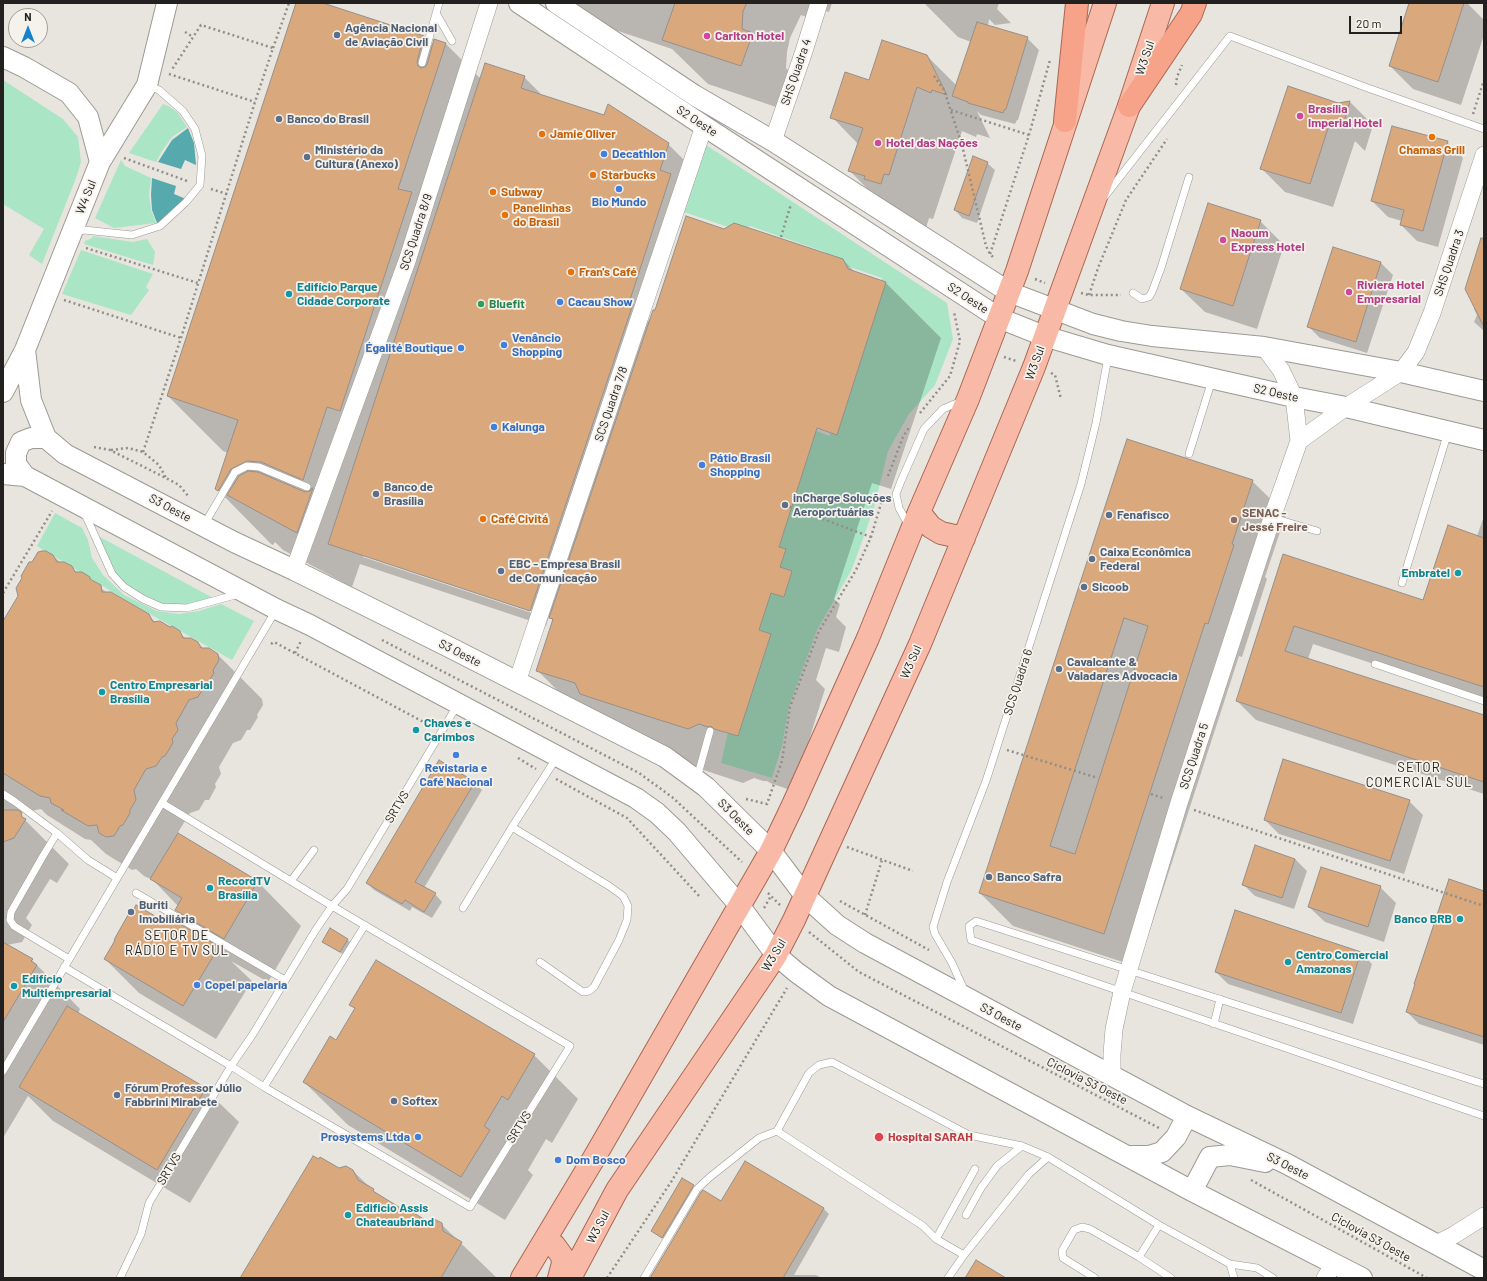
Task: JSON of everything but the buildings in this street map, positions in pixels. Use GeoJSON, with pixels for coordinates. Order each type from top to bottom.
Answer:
{"type":"FeatureCollection","features":[{"type":"Feature","properties":{"kind":"highway"},"geometry":{"type":"LineString","coordinates":[[1065,121],[1077,3]]}},
{"type":"Feature","properties":{"kind":"highway"},"geometry":{"type":"LineString","coordinates":[[1129,106],[1191,14],[1195,3]]}},
{"type":"Feature","properties":{"kind":"main road","name":"W4 Sul"},"geometry":{"type":"LineString","coordinates":[[3,392],[25,350],[71,234],[147,85],[167,3]]}},
{"type":"Feature","properties":{"kind":"main road","name":"S2 Oeste"},"geometry":{"type":"LineString","coordinates":[[519,3],[704,126],[999,318],[1044,336],[1108,355],[1294,397],[1346,407],[1484,440]]}},
{"type":"Feature","properties":{"kind":"main road","name":"S2 Oeste"},"geometry":{"type":"LineString","coordinates":[[556,3],[694,95],[773,141],[1009,292],[1093,324],[1136,334],[1264,347],[1402,372],[1484,391]]}},
{"type":"Feature","properties":{"kind":"main road"},"geometry":{"type":"LineString","coordinates":[[522,1278],[771,851],[793,805],[868,638],[968,399],[1017,271],[1105,3]]}},
{"type":"Feature","properties":{"kind":"main road","name":"W3 Sul"},"geometry":{"type":"LineString","coordinates":[[570,1278],[617,1190],[776,954],[806,896],[920,644],[1034,367],[1044,336],[1090,216],[1129,106],[1163,3]]}},
{"type":"Feature","properties":{"kind":"main road"},"geometry":{"type":"LineString","coordinates":[[3,57],[24,67],[69,93],[88,117],[109,159]]}},
{"type":"Feature","properties":{"kind":"main road","name":"S3 Oeste"},"geometry":{"type":"LineString","coordinates":[[25,350],[31,400],[46,438],[65,454],[204,526],[665,757],[706,787],[771,851],[806,896],[837,925],[865,943],[1187,1116],[1286,1164],[1484,1270]]}},
{"type":"Feature","properties":{"kind":"main road"},"geometry":{"type":"LineString","coordinates":[[25,476],[16,464],[16,453],[21,442],[31,438],[46,438]]}},
{"type":"Feature","properties":{"kind":"main road"},"geometry":{"type":"LineString","coordinates":[[3,474],[25,476],[276,610],[310,625],[636,798],[657,813],[677,832],[739,905],[776,954],[796,972],[829,996],[1192,1191],[1329,1271],[1362,1278]]}},
{"type":"Feature","properties":{"kind":"main road"},"geometry":{"type":"LineString","coordinates":[[916,522],[931,527],[941,533],[964,538]]}},
{"type":"Feature","properties":{"kind":"main road"},"geometry":{"type":"LineString","coordinates":[[1128,1156],[1149,1156],[1162,1152],[1176,1137],[1187,1116]]}},
{"type":"Feature","properties":{"kind":"main road"},"geometry":{"type":"LineString","coordinates":[[1192,1191],[1210,1157],[1230,1154],[1258,1162],[1286,1164]]}},
{"type":"Feature","properties":{"kind":"main road"},"geometry":{"type":"LineString","coordinates":[[543,1244],[550,1243],[554,1245],[562,1256],[563,1263],[559,1278]]}},
{"type":"Feature","properties":{"kind":"street","name":"SCS Quadra 8/9"},"geometry":{"type":"LineString","coordinates":[[294,570],[407,261],[489,3]]}},
{"type":"Feature","properties":{"kind":"street","name":"SHS Quadra 4"},"geometry":{"type":"LineString","coordinates":[[773,141],[819,3]]}},
{"type":"Feature","properties":{"kind":"street","name":"SCS Quadra 7/8"},"geometry":{"type":"LineString","coordinates":[[517,682],[704,126]]}},
{"type":"Feature","properties":{"kind":"street","name":"SHS Quadra 3"},"geometry":{"type":"LineString","coordinates":[[1346,407],[1402,372],[1416,352],[1432,313],[1484,155]]}},
{"type":"Feature","properties":{"kind":"street","name":"SCS Quadra 5"},"geometry":{"type":"LineString","coordinates":[[1112,1076],[1114,1029],[1128,970],[1179,803],[1272,518],[1299,441],[1294,397],[1281,370],[1273,357],[1264,347]]}},
{"type":"Feature","properties":{"kind":"street"},"geometry":{"type":"LineString","coordinates":[[1299,441],[1346,407]]}},
{"type":"Feature","properties":{"kind":"street"},"geometry":{"type":"LineString","coordinates":[[1436,1244],[1454,1235],[1484,1216]]}},
{"type":"Feature","properties":{"kind":"lane"},"geometry":{"type":"LineString","coordinates":[[422,63],[440,3]]}},
{"type":"Feature","properties":{"kind":"lane"},"geometry":{"type":"LineString","coordinates":[[436,13],[452,41]]}},
{"type":"Feature","properties":{"kind":"lane"},"geometry":{"type":"LineString","coordinates":[[1090,216],[1230,36],[1365,87],[1484,129]]}},
{"type":"Feature","properties":{"kind":"lane"},"geometry":{"type":"LineString","coordinates":[[71,234],[84,230],[132,235],[160,226],[186,202],[200,185],[202,156],[195,129],[183,111],[159,90],[147,85]]}},
{"type":"Feature","properties":{"kind":"lane"},"geometry":{"type":"LineString","coordinates":[[1133,293],[1142,299],[1149,297],[1152,292],[1161,268],[1189,177]]}},
{"type":"Feature","properties":{"kind":"lane","name":"SCS Quadra 6"},"geometry":{"type":"LineString","coordinates":[[968,999],[952,963],[935,934],[933,927],[947,882],[986,781],[1081,484],[1096,423],[1108,355]]}},
{"type":"Feature","properties":{"kind":"lane"},"geometry":{"type":"LineString","coordinates":[[1189,454],[1213,378]]}},
{"type":"Feature","properties":{"kind":"lane"},"geometry":{"type":"LineString","coordinates":[[916,522],[899,508],[896,494],[901,481],[924,429],[943,409],[968,399]]}},
{"type":"Feature","properties":{"kind":"lane"},"geometry":{"type":"LineString","coordinates":[[1402,583],[1448,431]]}},
{"type":"Feature","properties":{"kind":"lane"},"geometry":{"type":"LineString","coordinates":[[204,526],[235,472],[247,466],[259,467],[307,487]]}},
{"type":"Feature","properties":{"kind":"lane"},"geometry":{"type":"LineString","coordinates":[[82,506],[112,574],[124,587],[143,599],[161,607],[187,608],[245,593]]}},
{"type":"Feature","properties":{"kind":"lane"},"geometry":{"type":"LineString","coordinates":[[1272,518],[1317,531]]}},
{"type":"Feature","properties":{"kind":"lane"},"geometry":{"type":"LineString","coordinates":[[3,1071],[276,610]]}},
{"type":"Feature","properties":{"kind":"lane"},"geometry":{"type":"LineString","coordinates":[[1375,664],[1484,701]]}},
{"type":"Feature","properties":{"kind":"lane","name":"SRTVS"},"geometry":{"type":"LineString","coordinates":[[120,1278],[141,1234],[149,1203],[231,1066],[285,980],[332,906],[347,889],[458,704]]}},
{"type":"Feature","properties":{"kind":"lane"},"geometry":{"type":"LineString","coordinates":[[696,780],[710,731]]}},
{"type":"Feature","properties":{"kind":"lane"},"geometry":{"type":"LineString","coordinates":[[463,908],[512,827],[557,757]]}},
{"type":"Feature","properties":{"kind":"lane"},"geometry":{"type":"LineString","coordinates":[[3,794],[57,833],[88,860],[118,878]]}},
{"type":"Feature","properties":{"kind":"lane","name":"SRTVS"},"geometry":{"type":"LineString","coordinates":[[64,967],[264,1087],[470,1207],[570,1046],[332,906],[162,803]]}},
{"type":"Feature","properties":{"kind":"lane"},"geometry":{"type":"LineString","coordinates":[[512,827],[609,886],[623,896],[628,906],[627,920],[619,940],[594,987],[589,991],[583,992],[540,962]]}},
{"type":"Feature","properties":{"kind":"lane"},"geometry":{"type":"LineString","coordinates":[[57,833],[11,912],[10,920],[14,926],[69,959]]}},
{"type":"Feature","properties":{"kind":"lane"},"geometry":{"type":"LineString","coordinates":[[291,881],[314,850]]}},
{"type":"Feature","properties":{"kind":"lane"},"geometry":{"type":"LineString","coordinates":[[136,892],[285,980]]}},
{"type":"Feature","properties":{"kind":"lane"},"geometry":{"type":"LineString","coordinates":[[1484,1084],[976,921],[969,926],[971,940],[1484,1116]]}},
{"type":"Feature","properties":{"kind":"lane"},"geometry":{"type":"LineString","coordinates":[[264,1087],[365,925]]}},
{"type":"Feature","properties":{"kind":"lane"},"geometry":{"type":"LineString","coordinates":[[1214,1024],[1220,999]]}},
{"type":"Feature","properties":{"kind":"lane"},"geometry":{"type":"LineString","coordinates":[[644,1278],[697,1189],[759,1138],[777,1131],[809,1073],[818,1065],[832,1062],[969,1135],[1022,1146],[1048,1157],[1159,1225],[1230,1264],[1257,1268],[1273,1278]]}},
{"type":"Feature","properties":{"kind":"lane"},"geometry":{"type":"LineString","coordinates":[[777,1131],[923,1226],[936,1239],[964,1255]]}},
{"type":"Feature","properties":{"kind":"lane"},"geometry":{"type":"LineString","coordinates":[[966,1215],[981,1188],[997,1166],[1022,1146]]}},
{"type":"Feature","properties":{"kind":"lane"},"geometry":{"type":"LineString","coordinates":[[948,1278],[964,1255],[1029,1174],[1048,1157]]}},
{"type":"Feature","properties":{"kind":"lane"},"geometry":{"type":"LineString","coordinates":[[936,1239],[975,1169]]}},
{"type":"Feature","properties":{"kind":"lane"},"geometry":{"type":"LineString","coordinates":[[1139,1257],[1159,1225]]}},
{"type":"Feature","properties":{"kind":"lane"},"geometry":{"type":"LineString","coordinates":[[1095,1278],[1063,1258],[1062,1251],[1074,1230],[1082,1227],[1090,1228],[1171,1278]]}},
{"type":"Feature","properties":{"kind":"lane"},"geometry":{"type":"LineString","coordinates":[[1230,1264],[1234,1278]]}},
{"type":"Feature","properties":{"kind":"path"},"geometry":{"type":"LineString","coordinates":[[274,48],[289,3]]}},
{"type":"Feature","properties":{"kind":"path"},"geometry":{"type":"LineString","coordinates":[[185,32],[193,38]]}},
{"type":"Feature","properties":{"kind":"path"},"geometry":{"type":"LineString","coordinates":[[990,254],[1029,135],[1050,59]]}},
{"type":"Feature","properties":{"kind":"path"},"geometry":{"type":"LineString","coordinates":[[169,74],[255,102]]}},
{"type":"Feature","properties":{"kind":"path"},"geometry":{"type":"LineString","coordinates":[[934,76],[944,90],[951,110],[962,145],[986,246],[990,254],[999,262],[1062,290],[1089,295],[1133,293]]}},
{"type":"Feature","properties":{"kind":"path"},"geometry":{"type":"LineString","coordinates":[[1470,124],[1484,80]]}},
{"type":"Feature","properties":{"kind":"path"},"geometry":{"type":"LineString","coordinates":[[951,110],[1029,135]]}},
{"type":"Feature","properties":{"kind":"path"},"geometry":{"type":"LineString","coordinates":[[1089,295],[1098,268],[1126,200],[1169,136]]}},
{"type":"Feature","properties":{"kind":"path"},"geometry":{"type":"LineString","coordinates":[[109,159],[230,195]]}},
{"type":"Feature","properties":{"kind":"path"},"geometry":{"type":"LineString","coordinates":[[85,248],[198,283]]}},
{"type":"Feature","properties":{"kind":"path"},"geometry":{"type":"LineString","coordinates":[[63,300],[181,338]]}},
{"type":"Feature","properties":{"kind":"path"},"geometry":{"type":"LineString","coordinates":[[110,450],[128,448],[143,452],[158,465],[166,478]]}},
{"type":"Feature","properties":{"kind":"path"},"geometry":{"type":"LineString","coordinates":[[3,594],[55,505]]}},
{"type":"Feature","properties":{"kind":"path"},"geometry":{"type":"LineString","coordinates":[[744,798],[767,804],[782,761],[790,707],[816,638],[856,570],[871,537],[785,505]]}},
{"type":"Feature","properties":{"kind":"path"},"geometry":{"type":"LineString","coordinates":[[260,638],[271,644],[274,642],[430,725],[432,730],[440,735]]}},
{"type":"Feature","properties":{"kind":"path"},"geometry":{"type":"LineString","coordinates":[[997,747],[1098,778]]}},
{"type":"Feature","properties":{"kind":"path"},"geometry":{"type":"LineString","coordinates":[[514,756],[627,818],[701,898]]}},
{"type":"Feature","properties":{"kind":"path"},"geometry":{"type":"LineString","coordinates":[[1151,794],[1179,803],[1185,807],[1484,906]]}},
{"type":"Feature","properties":{"kind":"path"},"geometry":{"type":"LineString","coordinates":[[831,841],[912,871]]}},
{"type":"Feature","properties":{"kind":"path"},"geometry":{"type":"LineString","coordinates":[[865,915],[882,860]]}},
{"type":"Feature","properties":{"kind":"path","name":"Ciclovia S3 Oeste"},"geometry":{"type":"LineString","coordinates":[[755,878],[794,920],[859,972],[1176,1137]]}},
{"type":"Feature","properties":{"kind":"path"},"geometry":{"type":"LineString","coordinates":[[607,1278],[671,1182],[796,972]]}},
{"type":"Feature","properties":{"kind":"path","name":"Ciclovia S3 Oeste"},"geometry":{"type":"LineString","coordinates":[[1250,1179],[1426,1278]]}},
{"type":"Feature","properties":{"kind":"green space"},"geometry":{"type":"Polygon","coordinates":[[[3,80],[63,119],[78,137],[81,162],[42,264],[29,255],[44,229],[3,204],[3,80]]]}},
{"type":"Feature","properties":{"kind":"green space"},"geometry":{"type":"Polygon","coordinates":[[[163,104],[178,113],[187,127],[172,137],[156,162],[129,153],[163,104]]]}},
{"type":"Feature","properties":{"kind":"green space"},"geometry":{"type":"Polygon","coordinates":[[[703,143],[947,303],[953,339],[935,385],[909,414],[888,451],[874,508],[852,569],[817,630],[789,706],[782,746],[772,778],[721,763],[727,736],[760,636],[745,615],[806,439],[817,431],[829,436],[882,278],[832,261],[825,252],[750,226],[740,231],[681,211],[703,143]]]}},
{"type":"Feature","properties":{"kind":"green space"},"geometry":{"type":"Polygon","coordinates":[[[121,160],[125,166],[151,178],[149,195],[151,210],[156,223],[114,228],[95,218],[121,160]]]}},
{"type":"Feature","properties":{"kind":"green space"},"geometry":{"type":"Polygon","coordinates":[[[93,236],[133,242],[147,239],[155,252],[153,265],[84,244],[85,241],[93,236]]]}},
{"type":"Feature","properties":{"kind":"green space"},"geometry":{"type":"Polygon","coordinates":[[[81,250],[153,274],[146,287],[149,290],[131,315],[62,294],[81,250]]]}},
{"type":"Feature","properties":{"kind":"green space"},"geometry":{"type":"Polygon","coordinates":[[[55,513],[82,528],[88,540],[92,558],[103,575],[124,595],[157,611],[179,614],[199,611],[221,604],[254,621],[232,660],[134,605],[37,546],[55,513]]]}},
{"type":"Feature","properties":{"kind":"green space"},"geometry":{"type":"Polygon","coordinates":[[[98,536],[215,599],[187,606],[161,604],[145,597],[125,585],[115,572],[98,536]]]}},
{"type":"Feature","properties":{"kind":"water"},"geometry":{"type":"Polygon","coordinates":[[[188,128],[194,143],[196,165],[185,160],[181,169],[158,162],[172,140],[188,128]]]}},
{"type":"Feature","properties":{"kind":"water"},"geometry":{"type":"Polygon","coordinates":[[[152,178],[176,186],[174,194],[186,199],[163,220],[157,223],[152,210],[152,178]]]}},
{"type":"Feature","properties":{"kind":"place","name":"Agência Nacional de Aviação Civil"},"geometry":{"type":"Point","coordinates":[337,35]}},
{"type":"Feature","properties":{"kind":"place","name":"Carlton Hotel"},"geometry":{"type":"Point","coordinates":[707,36]}},
{"type":"Feature","properties":{"kind":"place","name":"Brasília Imperial Hotel"},"geometry":{"type":"Point","coordinates":[1300,116]}},
{"type":"Feature","properties":{"kind":"place","name":"Banco do Brasil"},"geometry":{"type":"Point","coordinates":[279,119]}},
{"type":"Feature","properties":{"kind":"place","name":"Jamie Oliver"},"geometry":{"type":"Point","coordinates":[542,134]}},
{"type":"Feature","properties":{"kind":"place","name":"Chamas Grill"},"geometry":{"type":"Point","coordinates":[1432,137]}},
{"type":"Feature","properties":{"kind":"place","name":"Hotel das Nações"},"geometry":{"type":"Point","coordinates":[878,143]}},
{"type":"Feature","properties":{"kind":"place","name":"Decathlon"},"geometry":{"type":"Point","coordinates":[604,154]}},
{"type":"Feature","properties":{"kind":"place","name":"Ministério da Cultura (Anexo)"},"geometry":{"type":"Point","coordinates":[307,157]}},
{"type":"Feature","properties":{"kind":"place","name":"Starbucks"},"geometry":{"type":"Point","coordinates":[593,175]}},
{"type":"Feature","properties":{"kind":"place","name":"Bio Mundo"},"geometry":{"type":"Point","coordinates":[619,189]}},
{"type":"Feature","properties":{"kind":"place","name":"Subway"},"geometry":{"type":"Point","coordinates":[493,192]}},
{"type":"Feature","properties":{"kind":"place","name":"Panelinhas do Brasil"},"geometry":{"type":"Point","coordinates":[505,215]}},
{"type":"Feature","properties":{"kind":"place","name":"Naoum Express Hotel"},"geometry":{"type":"Point","coordinates":[1223,240]}},
{"type":"Feature","properties":{"kind":"place","name":"Fran's Café"},"geometry":{"type":"Point","coordinates":[571,272]}},
{"type":"Feature","properties":{"kind":"place","name":"Riviera Hotel Empresarial"},"geometry":{"type":"Point","coordinates":[1349,292]}},
{"type":"Feature","properties":{"kind":"place","name":"Edifício Parque Cidade Corporate"},"geometry":{"type":"Point","coordinates":[289,294]}},
{"type":"Feature","properties":{"kind":"place","name":"Cacau Show"},"geometry":{"type":"Point","coordinates":[560,302]}},
{"type":"Feature","properties":{"kind":"place","name":"Bluefit"},"geometry":{"type":"Point","coordinates":[481,304]}},
{"type":"Feature","properties":{"kind":"place","name":"Venâncio Shopping"},"geometry":{"type":"Point","coordinates":[504,345]}},
{"type":"Feature","properties":{"kind":"place","name":"Égalité Boutique"},"geometry":{"type":"Point","coordinates":[461,348]}},
{"type":"Feature","properties":{"kind":"place","name":"Kalunga"},"geometry":{"type":"Point","coordinates":[494,427]}},
{"type":"Feature","properties":{"kind":"place","name":"Pátio Brasil Shopping"},"geometry":{"type":"Point","coordinates":[702,465]}},
{"type":"Feature","properties":{"kind":"place","name":"Banco de Brasília"},"geometry":{"type":"Point","coordinates":[376,494]}},
{"type":"Feature","properties":{"kind":"place","name":"inCharge Soluções Aeroportuárias"},"geometry":{"type":"Point","coordinates":[785,505]}},
{"type":"Feature","properties":{"kind":"place","name":"Fenafisco"},"geometry":{"type":"Point","coordinates":[1109,515]}},
{"type":"Feature","properties":{"kind":"place","name":"Café Civitá"},"geometry":{"type":"Point","coordinates":[483,519]}},
{"type":"Feature","properties":{"kind":"place","name":"SENAC - Jessé Freire"},"geometry":{"type":"Point","coordinates":[1234,520]}},
{"type":"Feature","properties":{"kind":"place","name":"Caixa Econômica Federal"},"geometry":{"type":"Point","coordinates":[1092,559]}},
{"type":"Feature","properties":{"kind":"place","name":"EBC - Empresa Brasil de Comunicação"},"geometry":{"type":"Point","coordinates":[501,571]}},
{"type":"Feature","properties":{"kind":"place","name":"Embratel"},"geometry":{"type":"Point","coordinates":[1458,573]}},
{"type":"Feature","properties":{"kind":"place","name":"Sicoob"},"geometry":{"type":"Point","coordinates":[1084,587]}},
{"type":"Feature","properties":{"kind":"place","name":"Cavalcante & Valadares Advocacia"},"geometry":{"type":"Point","coordinates":[1059,669]}},
{"type":"Feature","properties":{"kind":"place","name":"Centro Empresarial Brasília"},"geometry":{"type":"Point","coordinates":[102,692]}},
{"type":"Feature","properties":{"kind":"place","name":"Chaves e Carimbos"},"geometry":{"type":"Point","coordinates":[416,730]}},
{"type":"Feature","properties":{"kind":"place","name":"Revistaria e Café Nacional"},"geometry":{"type":"Point","coordinates":[456,755]}},
{"type":"Feature","properties":{"kind":"place","name":"Banco Safra"},"geometry":{"type":"Point","coordinates":[989,877]}},
{"type":"Feature","properties":{"kind":"place","name":"RecordTV Brasília"},"geometry":{"type":"Point","coordinates":[210,888]}},
{"type":"Feature","properties":{"kind":"place","name":"Buriti Imobiliária"},"geometry":{"type":"Point","coordinates":[131,912]}},
{"type":"Feature","properties":{"kind":"place","name":"Banco BRB"},"geometry":{"type":"Point","coordinates":[1460,919]}},
{"type":"Feature","properties":{"kind":"place","name":"Centro Comercial Amazonas"},"geometry":{"type":"Point","coordinates":[1288,962]}},
{"type":"Feature","properties":{"kind":"place","name":"Copel papelaria"},"geometry":{"type":"Point","coordinates":[197,985]}},
{"type":"Feature","properties":{"kind":"place","name":"Edifício Multiempresarial"},"geometry":{"type":"Point","coordinates":[14,986]}},
{"type":"Feature","properties":{"kind":"place","name":"Fórum Professor Júlio Fabbrini Mirabete"},"geometry":{"type":"Point","coordinates":[117,1095]}},
{"type":"Feature","properties":{"kind":"place","name":"Softex"},"geometry":{"type":"Point","coordinates":[394,1101]}},
{"type":"Feature","properties":{"kind":"place","name":"Prosystems Ltda"},"geometry":{"type":"Point","coordinates":[418,1137]}},
{"type":"Feature","properties":{"kind":"place","name":"Hospital SARAH"},"geometry":{"type":"Point","coordinates":[879,1137]}},
{"type":"Feature","properties":{"kind":"place","name":"Dom Bosco"},"geometry":{"type":"Point","coordinates":[558,1160]}},
{"type":"Feature","properties":{"kind":"place","name":"Edificio Assis Chateaubriand"},"geometry":{"type":"Point","coordinates":[348,1215]}},
{"type":"Feature","properties":{"kind":"district","name":"SETOR COMERCIAL SUL"},"geometry":{"type":"Point","coordinates":[1419,776]}},
{"type":"Feature","properties":{"kind":"district","name":"SETOR DE RÁDIO E TV SUL"},"geometry":{"type":"Point","coordinates":[177,944]}}]}
